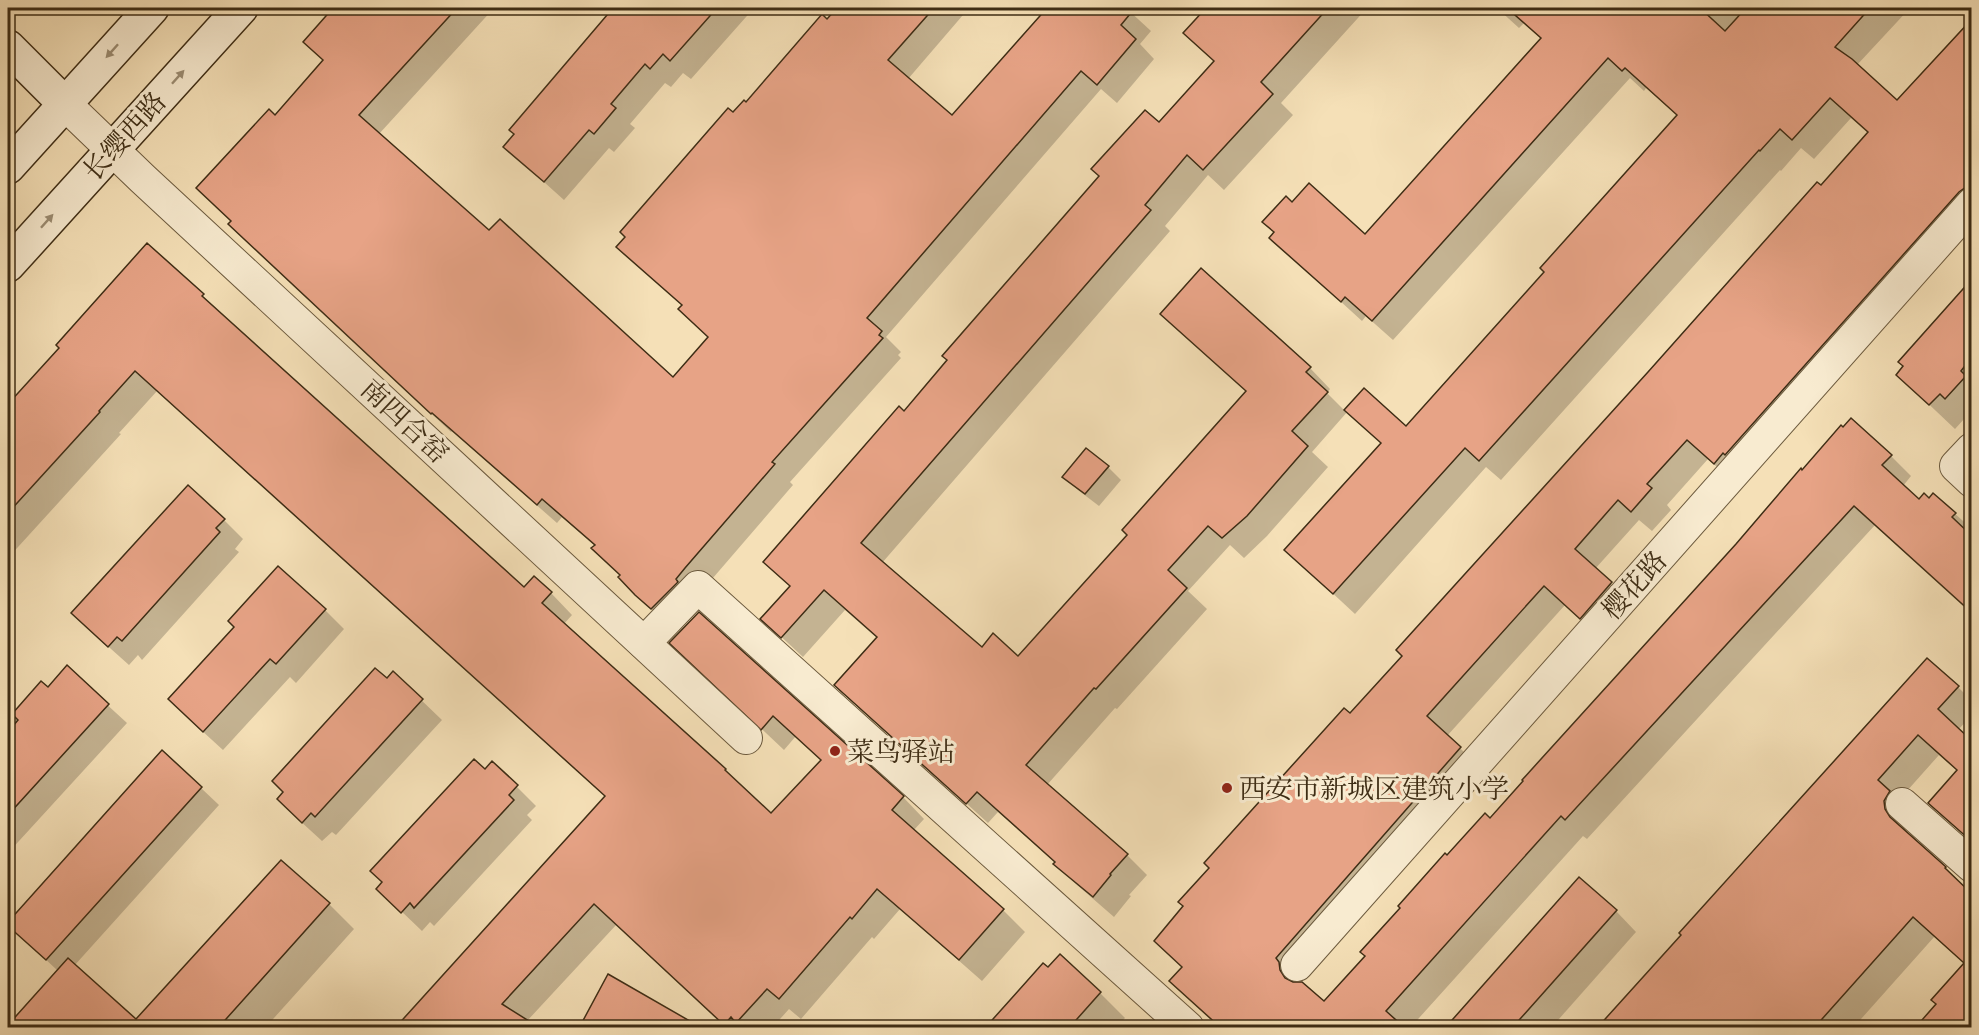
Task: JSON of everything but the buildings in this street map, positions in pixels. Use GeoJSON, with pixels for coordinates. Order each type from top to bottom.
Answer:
{"type":"FeatureCollection","features":[{"type":"Feature","properties":{"kind":"main road"},"geometry":{"type":"LineString","coordinates":[[8,167],[152,8]]}},
{"type":"Feature","properties":{"kind":"main road","name":"长缨西路"},"geometry":{"type":"LineString","coordinates":[[8,265],[241,8]]}},
{"type":"Feature","properties":{"kind":"main road"},"geometry":{"type":"LineString","coordinates":[[8,47],[65,104]]}},
{"type":"Feature","properties":{"kind":"street","name":"南四合窑"},"geometry":{"type":"LineString","coordinates":[[65,104],[746,738]]}},
{"type":"Feature","properties":{"kind":"street","name":"樱花路"},"geometry":{"type":"LineString","coordinates":[[1297,965],[1971,204]]}},
{"type":"Feature","properties":{"kind":"street"},"geometry":{"type":"LineString","coordinates":[[1971,448],[1956,466],[1971,481]]}},
{"type":"Feature","properties":{"kind":"street"},"geometry":{"type":"LineString","coordinates":[[644,643],[698,587],[1188,1028]]}},
{"type":"Feature","properties":{"kind":"street"},"geometry":{"type":"LineString","coordinates":[[1902,804],[1971,866]]}},
{"type":"Feature","properties":{"kind":"place","name":"菜鸟驿站"},"geometry":{"type":"Point","coordinates":[835,751]}},
{"type":"Feature","properties":{"kind":"place","name":"西安市新城区建筑小学"},"geometry":{"type":"Point","coordinates":[1227,788]}}]}
